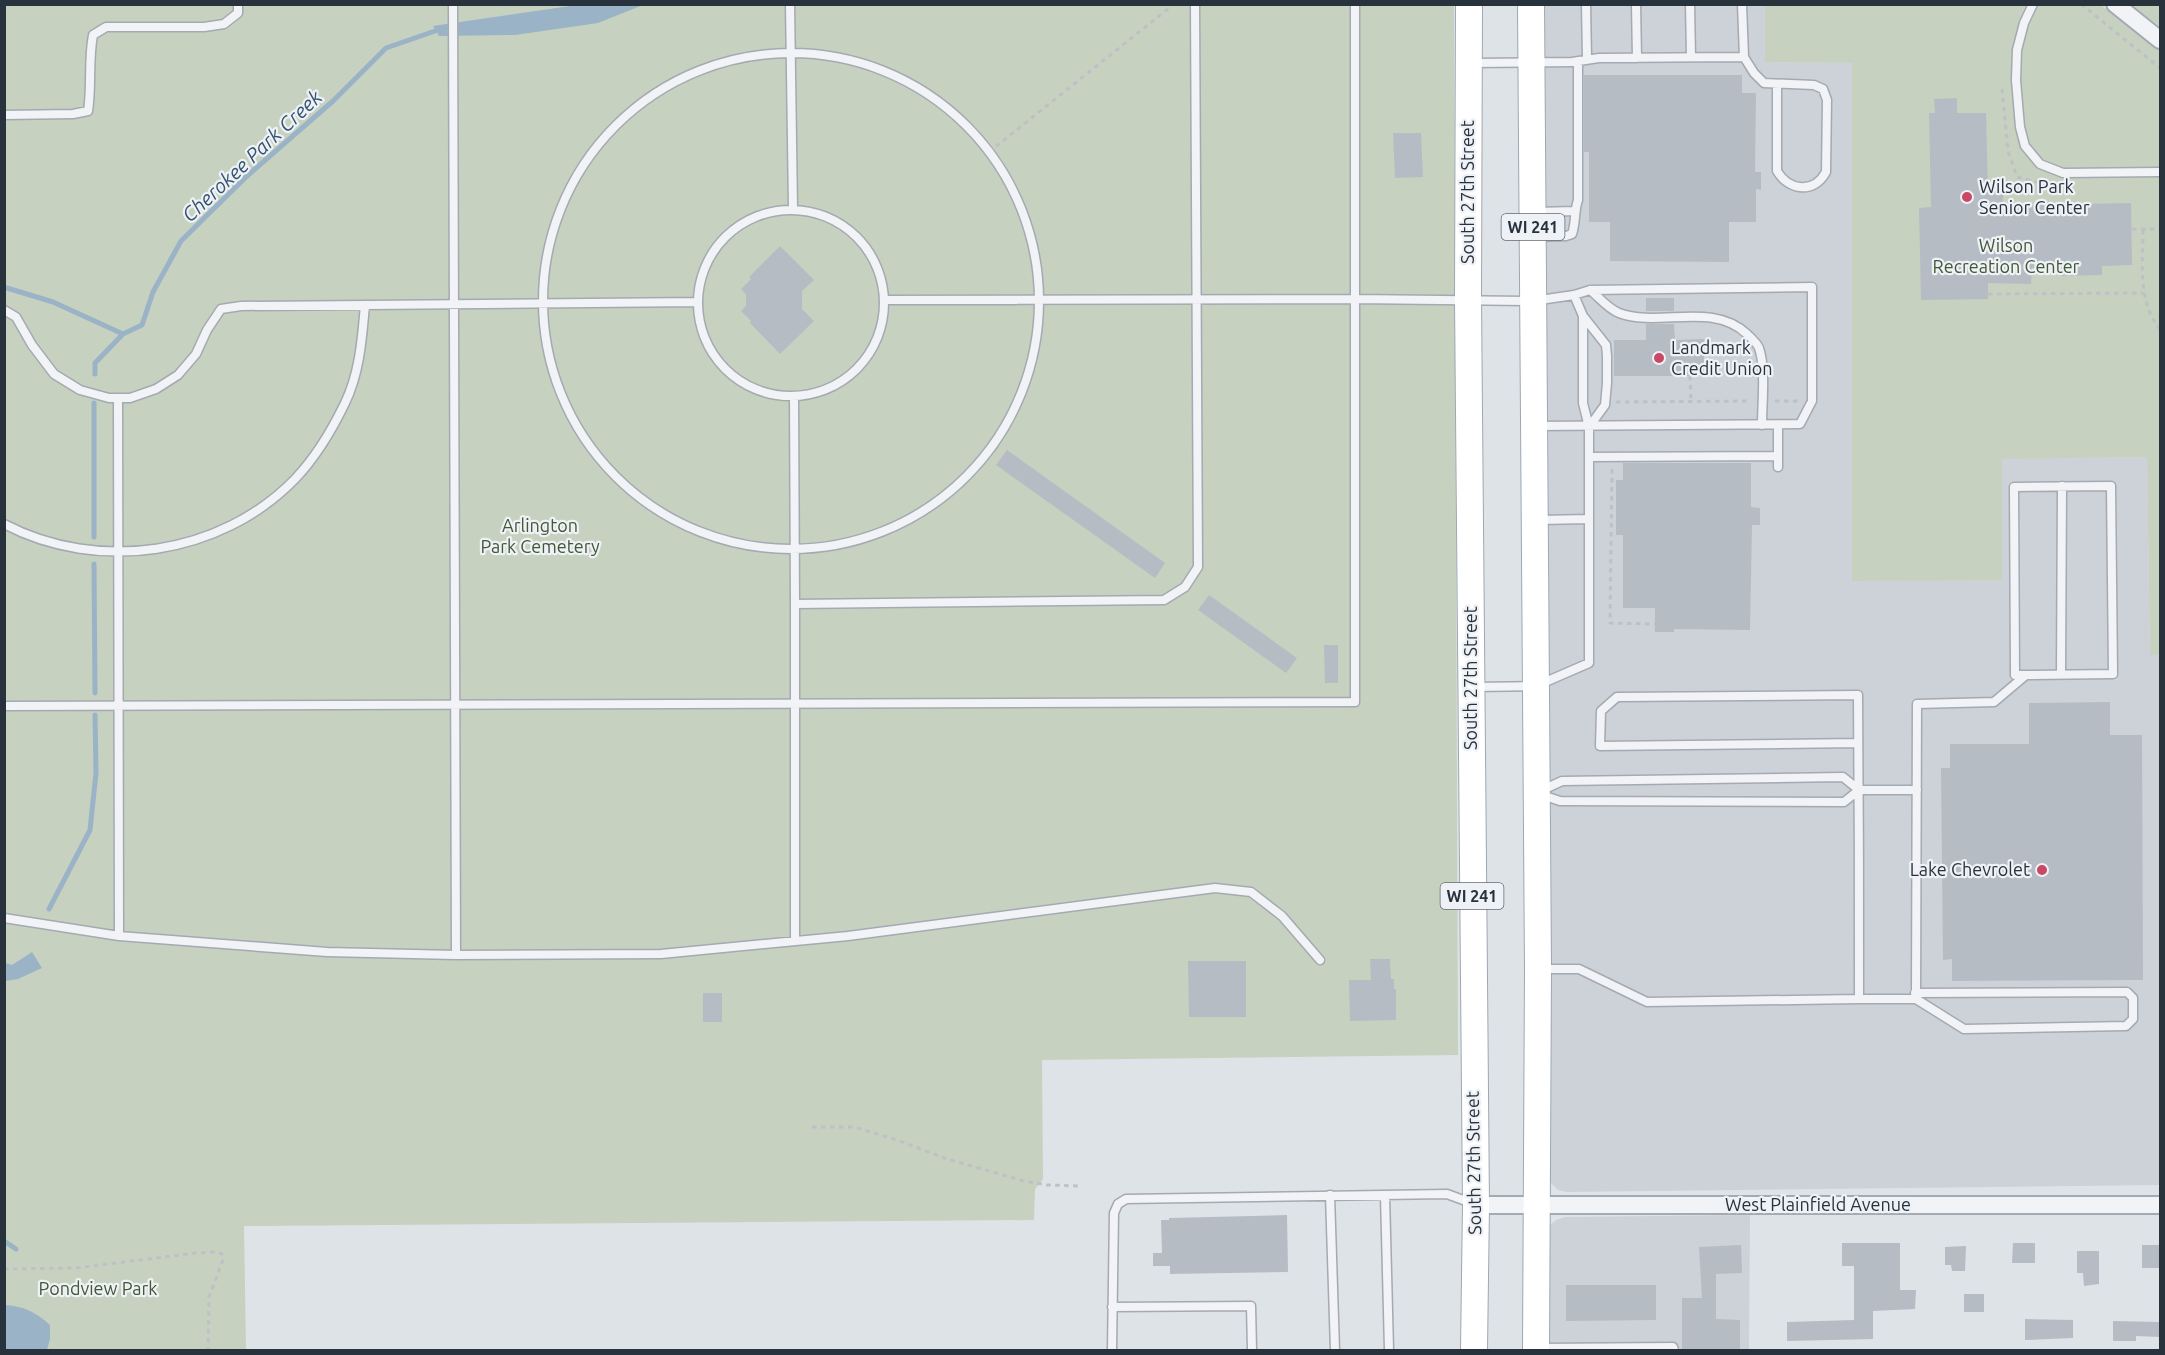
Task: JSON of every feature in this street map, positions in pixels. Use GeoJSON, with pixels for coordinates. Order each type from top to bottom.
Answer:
{"type":"FeatureCollection","features":[{"type":"Feature","properties":{"kind":"main road","name":"South 27th Street"},"geometry":{"type":"LineString","coordinates":[[1468,4],[1475,1342]]}},
{"type":"Feature","properties":{"kind":"main road","name":"WI 241"},"geometry":{"type":"LineString","coordinates":[[1531,4],[1538,969],[1536,1349]]}},
{"type":"Feature","properties":{"kind":"street"},"geometry":{"type":"LineString","coordinates":[[2115,4],[2160,40]]}},
{"type":"Feature","properties":{"kind":"street","name":"West Plainfield Avenue"},"geometry":{"type":"LineString","coordinates":[[1476,1205],[2160,1204]]}},
{"type":"Feature","properties":{"kind":"lane"},"geometry":{"type":"LineString","coordinates":[[4,116],[73,114],[88,111],[89,56],[93,35],[106,27],[204,27],[224,24],[238,13],[238,4]]}},
{"type":"Feature","properties":{"kind":"lane"},"geometry":{"type":"LineString","coordinates":[[453,4],[456,955]]}},
{"type":"Feature","properties":{"kind":"lane"},"geometry":{"type":"LineString","coordinates":[[790,4],[793,209]]}},
{"type":"Feature","properties":{"kind":"lane"},"geometry":{"type":"LineString","coordinates":[[795,604],[1164,600],[1185,587],[1198,567],[1195,4]]}},
{"type":"Feature","properties":{"kind":"lane"},"geometry":{"type":"LineString","coordinates":[[4,706],[1355,702],[1355,4]]}},
{"type":"Feature","properties":{"kind":"lane"},"geometry":{"type":"LineString","coordinates":[[1533,225],[1566,236],[1572,234],[1574,211],[1578,200],[1586,4]]}},
{"type":"Feature","properties":{"kind":"lane"},"geometry":{"type":"LineString","coordinates":[[1636,4],[1637,58]]}},
{"type":"Feature","properties":{"kind":"lane"},"geometry":{"type":"LineString","coordinates":[[1690,4],[1691,57]]}},
{"type":"Feature","properties":{"kind":"lane"},"geometry":{"type":"LineString","coordinates":[[1742,4],[1744,57],[1754,73],[1764,83],[1814,85],[1823,89],[1827,100],[1826,172],[1821,181],[1811,186],[1795,187],[1784,181],[1777,171],[1777,84]]}},
{"type":"Feature","properties":{"kind":"lane"},"geometry":{"type":"LineString","coordinates":[[2033,4],[2024,22],[2017,50],[2016,80],[2020,127],[2025,146],[2040,164],[2063,173],[2160,172]]}},
{"type":"Feature","properties":{"kind":"lane"},"geometry":{"type":"LineString","coordinates":[[790,52],[839,57],[886,71],[929,94],[967,125],[998,162],[1021,205],[1035,252],[1040,300],[1035,349],[1021,396],[998,439],[967,476],[929,507],[886,530],[839,544],[795,550],[742,544],[696,530],[653,507],[615,477],[584,440],[561,398],[547,352],[541,304],[546,255],[559,207],[582,164],[613,126],[651,95],[694,71],[741,57],[790,52]]}},
{"type":"Feature","properties":{"kind":"lane"},"geometry":{"type":"LineString","coordinates":[[1468,63],[1744,57]]}},
{"type":"Feature","properties":{"kind":"lane"},"geometry":{"type":"LineString","coordinates":[[793,209],[821,214],[847,227],[867,247],[876,264],[880,272],[885,300],[881,329],[869,356],[849,377],[823,391],[794,396],[769,393],[746,385],[726,370],[710,350],[701,327],[698,302],[701,278],[707,263],[726,236],[746,221],[769,212],[793,209]]}},
{"type":"Feature","properties":{"kind":"lane"},"geometry":{"type":"LineString","coordinates":[[1533,225],[1574,211]]}},
{"type":"Feature","properties":{"kind":"lane"},"geometry":{"type":"LineString","coordinates":[[885,300],[1468,299],[1533,301],[1574,295],[1590,290],[1812,288],[1812,401],[1800,424],[1534,426]]}},
{"type":"Feature","properties":{"kind":"lane"},"geometry":{"type":"LineString","coordinates":[[1590,290],[1616,312],[1631,317],[1712,318],[1727,321],[1741,329],[1758,346],[1762,365],[1762,425]]}},
{"type":"Feature","properties":{"kind":"lane"},"geometry":{"type":"LineString","coordinates":[[1574,295],[1583,316],[1606,345],[1605,405],[1589,427]]}},
{"type":"Feature","properties":{"kind":"lane"},"geometry":{"type":"LineString","coordinates":[[4,310],[16,316],[32,345],[54,374],[80,390],[109,398],[130,399],[156,389],[178,375],[196,354],[207,330],[221,309],[241,306],[698,302]]}},
{"type":"Feature","properties":{"kind":"lane"},"geometry":{"type":"LineString","coordinates":[[4,524],[26,535],[67,548],[119,553],[164,549],[208,536],[255,512],[294,479],[323,444],[346,401],[360,355],[365,305]]}},
{"type":"Feature","properties":{"kind":"lane"},"geometry":{"type":"LineString","coordinates":[[1471,687],[1536,686],[1589,663],[1590,457],[1589,427],[1583,403],[1583,316]]}},
{"type":"Feature","properties":{"kind":"lane"},"geometry":{"type":"LineString","coordinates":[[794,396],[795,941]]}},
{"type":"Feature","properties":{"kind":"lane"},"geometry":{"type":"LineString","coordinates":[[118,398],[119,936]]}},
{"type":"Feature","properties":{"kind":"lane"},"geometry":{"type":"LineString","coordinates":[[1778,425],[1779,467]]}},
{"type":"Feature","properties":{"kind":"lane"},"geometry":{"type":"LineString","coordinates":[[1590,457],[1778,456]]}},
{"type":"Feature","properties":{"kind":"lane"},"geometry":{"type":"LineString","coordinates":[[2061,674],[2062,486]]}},
{"type":"Feature","properties":{"kind":"lane"},"geometry":{"type":"LineString","coordinates":[[2111,486],[2113,674],[2061,674],[2014,675],[2014,487],[2111,486]]}},
{"type":"Feature","properties":{"kind":"lane"},"geometry":{"type":"LineString","coordinates":[[1535,520],[1589,519]]}},
{"type":"Feature","properties":{"kind":"lane"},"geometry":{"type":"LineString","coordinates":[[1916,996],[1917,704],[1994,702],[2026,675]]}},
{"type":"Feature","properties":{"kind":"lane"},"geometry":{"type":"LineString","coordinates":[[1858,743],[1600,746],[1601,711],[1617,697],[1858,695],[1859,999]]}},
{"type":"Feature","properties":{"kind":"lane"},"geometry":{"type":"LineString","coordinates":[[1536,793],[1562,782],[1843,777],[1858,790]]}},
{"type":"Feature","properties":{"kind":"lane"},"geometry":{"type":"LineString","coordinates":[[1536,793],[1560,801],[1844,802],[1858,790],[1917,790]]}},
{"type":"Feature","properties":{"kind":"lane"},"geometry":{"type":"LineString","coordinates":[[4,918],[119,936],[327,952],[456,955],[662,954],[848,936],[1215,888],[1251,892],[1282,916],[1320,960]]}},
{"type":"Feature","properties":{"kind":"lane"},"geometry":{"type":"LineString","coordinates":[[1538,969],[1579,969],[1647,1002],[1859,999],[1916,996],[2127,992],[2133,998],[2133,1019],[2126,1026],[1964,1029],[1916,996]]}},
{"type":"Feature","properties":{"kind":"lane"},"geometry":{"type":"LineString","coordinates":[[1112,1350],[1114,1213],[1118,1204],[1126,1199],[1447,1194],[1476,1205]]}},
{"type":"Feature","properties":{"kind":"lane"},"geometry":{"type":"LineString","coordinates":[[1330,1195],[1335,1350]]}},
{"type":"Feature","properties":{"kind":"lane"},"geometry":{"type":"LineString","coordinates":[[1385,1195],[1389,1350]]}},
{"type":"Feature","properties":{"kind":"lane"},"geometry":{"type":"LineString","coordinates":[[1112,1307],[1251,1306],[1252,1350]]}},
{"type":"Feature","properties":{"kind":"lane"},"geometry":{"type":"LineString","coordinates":[[1536,1349],[1674,1347],[1674,1350]]}},
{"type":"Feature","properties":{"kind":"path"},"geometry":{"type":"LineString","coordinates":[[989,152],[1174,4]]}},
{"type":"Feature","properties":{"kind":"path"},"geometry":{"type":"LineString","coordinates":[[2081,4],[2160,68]]}},
{"type":"Feature","properties":{"kind":"path"},"geometry":{"type":"LineString","coordinates":[[2002,83],[2008,152],[2017,177],[2048,185],[2060,185]]}},
{"type":"Feature","properties":{"kind":"path"},"geometry":{"type":"LineString","coordinates":[[2132,229],[2160,230]]}},
{"type":"Feature","properties":{"kind":"path"},"geometry":{"type":"LineString","coordinates":[[2143,230],[2143,293],[2147,310],[2160,329]]}},
{"type":"Feature","properties":{"kind":"path"},"geometry":{"type":"LineString","coordinates":[[1988,294],[2143,293]]}},
{"type":"Feature","properties":{"kind":"path"},"geometry":{"type":"LineString","coordinates":[[1690,376],[1691,401]]}},
{"type":"Feature","properties":{"kind":"path"},"geometry":{"type":"LineString","coordinates":[[1616,402],[1812,401]]}},
{"type":"Feature","properties":{"kind":"path"},"geometry":{"type":"LineString","coordinates":[[1620,457],[1620,465],[1612,465],[1610,623],[1655,624]]}},
{"type":"Feature","properties":{"kind":"path"},"geometry":{"type":"LineString","coordinates":[[812,1127],[854,1126],[947,1159],[1002,1175],[1047,1185],[1081,1186]]}},
{"type":"Feature","properties":{"kind":"path"},"geometry":{"type":"LineString","coordinates":[[4,1269],[76,1268],[196,1253],[222,1254],[223,1260],[209,1297],[208,1350]]}},
{"type":"Feature","properties":{"kind":"shaded area"},"geometry":{"type":"Polygon","coordinates":[[[1543,5],[1765,5],[1765,62],[1852,63],[1852,581],[1918,580],[2002,458],[2147,457],[2150,654],[2160,654],[2160,1185],[1566,1192],[1558,1190],[1551,1183],[1547,1175],[1543,5]]]}},
{"type":"Feature","properties":{"kind":"shaded area"},"geometry":{"type":"Polygon","coordinates":[[[1750,1215],[1749,1350],[1548,1350],[1548,1232],[1550,1225],[1556,1220],[1565,1217],[1750,1215]]]}},
{"type":"Feature","properties":{"kind":"green space","name":"Arlington Park Cemetery"},"geometry":{"type":"Polygon","coordinates":[[[5,5],[1454,5],[1458,1055],[1042,1060],[1043,1179],[1035,1189],[1034,1220],[244,1226],[246,1350],[5,1350],[5,5]]]}},
{"type":"Feature","properties":{"kind":"green space","name":"Wilson Recreation Center"},"geometry":{"type":"Polygon","coordinates":[[[1765,5],[2101,5],[2160,51],[2160,654],[2150,655],[2147,457],[2002,459],[2002,580],[1852,581],[1852,63],[1765,62],[1765,5]]]}},
{"type":"Feature","properties":{"kind":"green space"},"geometry":{"type":"Polygon","coordinates":[[[2132,5],[2160,5],[2160,27],[2132,5]]]}},
{"type":"Feature","properties":{"kind":"water"},"geometry":{"type":"Polygon","coordinates":[[[577,5],[643,5],[598,23],[515,35],[439,36],[433,26],[577,5]]]}},
{"type":"Feature","properties":{"kind":"water"},"geometry":{"type":"Polygon","coordinates":[[[32,952],[42,968],[18,979],[5,981],[5,963],[12,965],[32,952]]]}},
{"type":"Feature","properties":{"kind":"water"},"geometry":{"type":"Polygon","coordinates":[[[4,1305],[29,1310],[50,1325],[47,1350],[5,1350],[4,1305]]]}},
{"type":"Feature","properties":{"kind":"building"},"geometry":{"type":"Polygon","coordinates":[[[1584,75],[1742,75],[1742,93],[1756,93],[1755,172],[1761,172],[1761,190],[1756,189],[1756,222],[1729,222],[1729,262],[1610,261],[1610,222],[1589,222],[1589,152],[1584,152],[1584,75]]]}},
{"type":"Feature","properties":{"kind":"building","name":"Wilson Park Senior Center"},"geometry":{"type":"Polygon","coordinates":[[[1957,98],[1957,113],[1986,113],[1988,191],[2003,191],[2003,206],[2131,203],[2132,265],[2102,266],[2102,275],[2060,276],[2060,267],[2032,268],[2031,284],[1988,283],[1988,299],[1921,300],[1919,208],[1931,207],[1929,113],[1935,113],[1934,99],[1957,98]]]}},
{"type":"Feature","properties":{"kind":"building"},"geometry":{"type":"Polygon","coordinates":[[[1393,133],[1421,133],[1423,177],[1395,178],[1393,133]]]}},
{"type":"Feature","properties":{"kind":"building"},"geometry":{"type":"Polygon","coordinates":[[[780,246],[814,280],[802,291],[802,309],[814,321],[780,354],[741,311],[746,306],[746,294],[741,289],[751,279],[749,277],[780,246]]]}},
{"type":"Feature","properties":{"kind":"building"},"geometry":{"type":"Polygon","coordinates":[[[1646,298],[1674,298],[1674,311],[1646,311],[1646,298]]]}},
{"type":"Feature","properties":{"kind":"building","name":"Landmark Credit Union"},"geometry":{"type":"Polygon","coordinates":[[[1646,324],[1674,324],[1675,340],[1704,339],[1704,376],[1614,376],[1614,340],[1646,340],[1646,324]]]}},
{"type":"Feature","properties":{"kind":"building"},"geometry":{"type":"Polygon","coordinates":[[[1007,450],[1165,563],[1155,578],[996,465],[1007,450]]]}},
{"type":"Feature","properties":{"kind":"building"},"geometry":{"type":"Polygon","coordinates":[[[1623,463],[1751,463],[1751,507],[1760,508],[1760,525],[1752,525],[1750,630],[1674,629],[1674,632],[1655,632],[1655,608],[1623,608],[1623,535],[1616,535],[1616,480],[1623,480],[1623,463]]]}},
{"type":"Feature","properties":{"kind":"building"},"geometry":{"type":"Polygon","coordinates":[[[1209,595],[1297,658],[1286,673],[1198,610],[1209,595]]]}},
{"type":"Feature","properties":{"kind":"building"},"geometry":{"type":"Polygon","coordinates":[[[1324,645],[1338,645],[1338,683],[1325,683],[1324,645]]]}},
{"type":"Feature","properties":{"kind":"building","name":"Lake Chevrolet"},"geometry":{"type":"Polygon","coordinates":[[[2110,702],[2110,735],[2142,735],[2143,980],[1952,981],[1952,959],[1943,960],[1941,768],[1950,768],[1950,744],[2029,744],[2029,703],[2110,702]]]}},
{"type":"Feature","properties":{"kind":"building"},"geometry":{"type":"Polygon","coordinates":[[[1370,959],[1390,959],[1391,979],[1394,979],[1394,989],[1396,989],[1396,1020],[1350,1021],[1349,980],[1371,980],[1370,959]]]}},
{"type":"Feature","properties":{"kind":"building"},"geometry":{"type":"Polygon","coordinates":[[[1188,961],[1246,961],[1246,1017],[1189,1017],[1188,961]]]}},
{"type":"Feature","properties":{"kind":"building"},"geometry":{"type":"Polygon","coordinates":[[[703,993],[722,993],[722,1022],[703,1022],[703,993]]]}},
{"type":"Feature","properties":{"kind":"building"},"geometry":{"type":"Polygon","coordinates":[[[1287,1215],[1288,1272],[1170,1274],[1170,1266],[1153,1266],[1153,1253],[1162,1253],[1161,1220],[1287,1215]]]}},
{"type":"Feature","properties":{"kind":"building"},"geometry":{"type":"Polygon","coordinates":[[[1842,1243],[1900,1243],[1900,1290],[1916,1290],[1915,1309],[1873,1311],[1873,1339],[1787,1341],[1787,1322],[1854,1320],[1854,1266],[1842,1266],[1842,1243]]]}},
{"type":"Feature","properties":{"kind":"building"},"geometry":{"type":"Polygon","coordinates":[[[2013,1243],[2035,1243],[2035,1263],[2012,1263],[2013,1243]]]}},
{"type":"Feature","properties":{"kind":"building"},"geometry":{"type":"Polygon","coordinates":[[[1741,1245],[1742,1273],[1716,1274],[1716,1319],[1740,1320],[1740,1350],[1682,1350],[1682,1298],[1702,1298],[1699,1247],[1741,1245]]]}},
{"type":"Feature","properties":{"kind":"building"},"geometry":{"type":"Polygon","coordinates":[[[2142,1245],[2160,1245],[2160,1268],[2142,1268],[2142,1245]]]}},
{"type":"Feature","properties":{"kind":"building"},"geometry":{"type":"Polygon","coordinates":[[[1966,1246],[1965,1271],[1952,1271],[1951,1265],[1945,1265],[1945,1247],[1966,1246]]]}},
{"type":"Feature","properties":{"kind":"building"},"geometry":{"type":"Polygon","coordinates":[[[2077,1251],[2099,1251],[2099,1284],[2084,1286],[2083,1273],[2077,1273],[2077,1251]]]}},
{"type":"Feature","properties":{"kind":"building"},"geometry":{"type":"Polygon","coordinates":[[[1566,1285],[1656,1285],[1656,1320],[1566,1321],[1566,1285]]]}},
{"type":"Feature","properties":{"kind":"building"},"geometry":{"type":"Polygon","coordinates":[[[1964,1294],[1984,1294],[1984,1312],[1964,1312],[1964,1294]]]}},
{"type":"Feature","properties":{"kind":"building"},"geometry":{"type":"Polygon","coordinates":[[[2025,1319],[2073,1320],[2073,1338],[2025,1340],[2025,1319]]]}},
{"type":"Feature","properties":{"kind":"building"},"geometry":{"type":"Polygon","coordinates":[[[2113,1321],[2160,1322],[2160,1337],[2136,1336],[2136,1341],[2113,1341],[2113,1321]]]}},
{"type":"Feature","properties":{"kind":"waterway","name":"Cherokee Park Creek"},"geometry":{"type":"LineString","coordinates":[[7,288],[53,302],[123,334],[142,325],[153,292],[181,241],[247,176],[333,101],[386,48],[435,31]]}},
{"type":"Feature","properties":{"kind":"waterway","name":"Cherokee Park Creek"},"geometry":{"type":"LineString","coordinates":[[95,374],[95,363],[123,334]]}},
{"type":"Feature","properties":{"kind":"waterway","name":"Cherokee Park Creek"},"geometry":{"type":"LineString","coordinates":[[94,403],[94,537]]}},
{"type":"Feature","properties":{"kind":"waterway","name":"Cherokee Park Creek"},"geometry":{"type":"LineString","coordinates":[[94,564],[95,693]]}},
{"type":"Feature","properties":{"kind":"waterway","name":"Cherokee Park Creek"},"geometry":{"type":"LineString","coordinates":[[49,909],[90,830],[96,773],[95,715]]}},
{"type":"Feature","properties":{"kind":"waterway","name":"Cherokee Park Creek"},"geometry":{"type":"LineString","coordinates":[[4,1241],[16,1249]]}},
{"type":"Feature","properties":{"kind":"place","name":"Wilson Park Senior Center"},"geometry":{"type":"Point","coordinates":[1967,197]}},
{"type":"Feature","properties":{"kind":"place","name":"Landmark Credit Union"},"geometry":{"type":"Point","coordinates":[1659,358]}},
{"type":"Feature","properties":{"kind":"place","name":"Lake Chevrolet"},"geometry":{"type":"Point","coordinates":[2042,870]}},
{"type":"Feature","properties":{"kind":"park label","name":"Pondview Park"},"geometry":{"type":"Point","coordinates":[98,1289]}}]}
